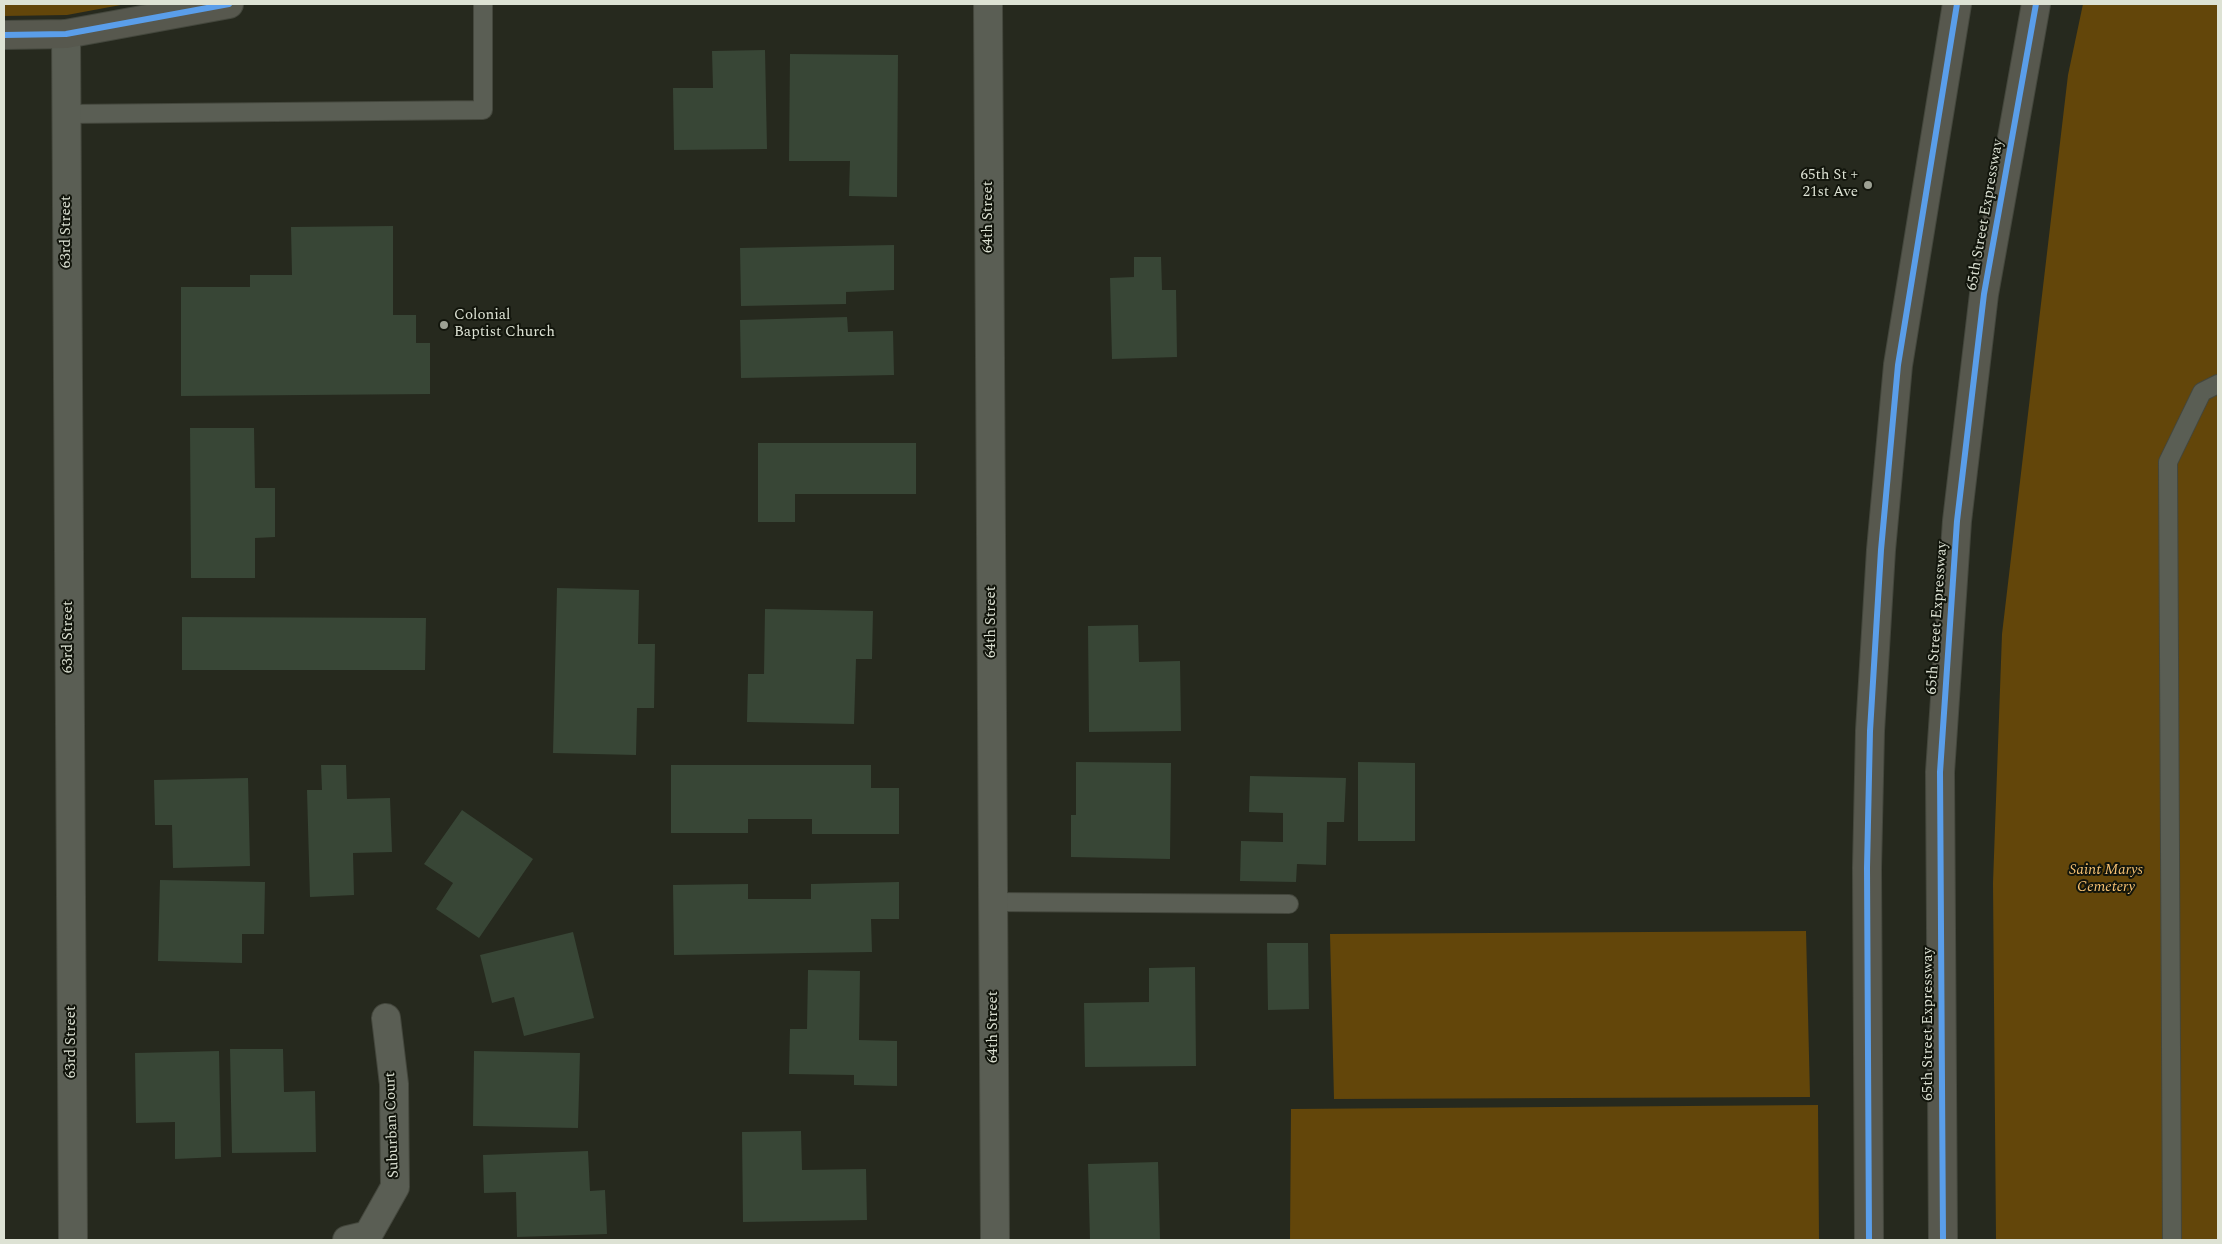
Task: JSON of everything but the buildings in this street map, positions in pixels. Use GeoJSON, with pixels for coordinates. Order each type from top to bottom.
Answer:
{"type":"FeatureCollection","features":[{"type":"Feature","properties":{"kind":"main road"},"geometry":{"type":"LineString","coordinates":[[4,35],[66,34],[229,4]]}},
{"type":"Feature","properties":{"kind":"main road"},"geometry":{"type":"LineString","coordinates":[[1869,1240],[1867,868],[1870,731],[1881,550],[1898,365],[1957,4]]}},
{"type":"Feature","properties":{"kind":"main road","name":"65th Street Expressway"},"geometry":{"type":"LineString","coordinates":[[1943,1240],[1940,772],[1957,522],[1984,294],[2036,4]]}},
{"type":"Feature","properties":{"kind":"street","name":"64th Street"},"geometry":{"type":"LineString","coordinates":[[988,4],[995,1240]]}},
{"type":"Feature","properties":{"kind":"street","name":"63rd Street"},"geometry":{"type":"LineString","coordinates":[[66,34],[73,1240]]}},
{"type":"Feature","properties":{"kind":"street","name":"Suburban Court"},"geometry":{"type":"LineString","coordinates":[[347,1240],[368,1234],[395,1186],[394,1084],[386,1018]]}},
{"type":"Feature","properties":{"kind":"lane"},"geometry":{"type":"LineString","coordinates":[[67,114],[483,110],[483,4]]}},
{"type":"Feature","properties":{"kind":"lane"},"geometry":{"type":"LineString","coordinates":[[2172,1240],[2168,462],[2202,392],[2218,384]]}},
{"type":"Feature","properties":{"kind":"lane"},"geometry":{"type":"LineString","coordinates":[[993,902],[1289,904]]}},
{"type":"Feature","properties":{"kind":"green space"},"geometry":{"type":"Polygon","coordinates":[[[4,4],[126,4],[67,15],[4,16],[4,4]]]}},
{"type":"Feature","properties":{"kind":"green space","name":"Saint Marys Cemetery"},"geometry":{"type":"Polygon","coordinates":[[[2083,4],[2218,4],[2218,1240],[1996,1240],[1993,883],[2002,634],[2068,75],[2083,4]]]}},
{"type":"Feature","properties":{"kind":"green space"},"geometry":{"type":"Polygon","coordinates":[[[1806,931],[1810,1097],[1334,1099],[1330,934],[1806,931]]]}},
{"type":"Feature","properties":{"kind":"green space"},"geometry":{"type":"Polygon","coordinates":[[[1818,1105],[1819,1240],[1290,1240],[1291,1109],[1818,1105]]]}},
{"type":"Feature","properties":{"kind":"cycle path"},"geometry":{"type":"LineString","coordinates":[[4,35],[66,34],[229,4]]}},
{"type":"Feature","properties":{"kind":"cycle path"},"geometry":{"type":"LineString","coordinates":[[1869,1240],[1867,868],[1870,731],[1881,550],[1898,365],[1957,4]]}},
{"type":"Feature","properties":{"kind":"cycle path"},"geometry":{"type":"LineString","coordinates":[[1943,1240],[1940,772],[1957,521],[1984,294],[2036,4]]}},
{"type":"Feature","properties":{"kind":"place","name":"65th St + 21st Ave"},"geometry":{"type":"Point","coordinates":[1868,185]}},
{"type":"Feature","properties":{"kind":"place","name":"Colonial Baptist Church"},"geometry":{"type":"Point","coordinates":[444,325]}}]}
